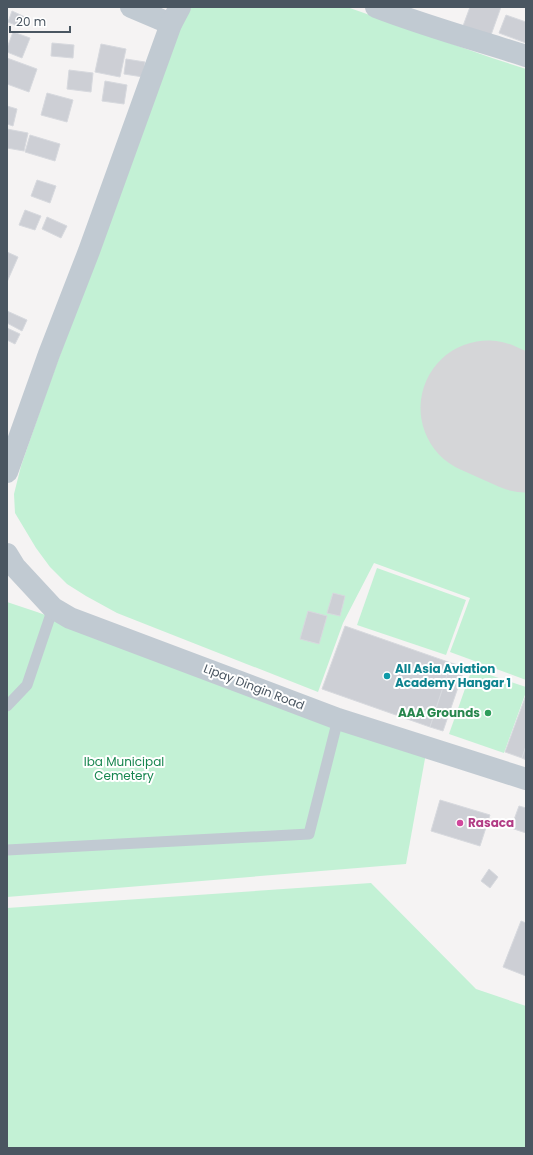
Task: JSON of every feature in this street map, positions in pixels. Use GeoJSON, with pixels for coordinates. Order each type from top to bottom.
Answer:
{"type":"FeatureCollection","features":[{"type":"Feature","properties":{"kind":"street"},"geometry":{"type":"LineString","coordinates":[[7,472],[49,354],[89,251],[176,16],[131,7]]}},
{"type":"Feature","properties":{"kind":"street"},"geometry":{"type":"LineString","coordinates":[[376,7],[414,21],[526,56]]}},
{"type":"Feature","properties":{"kind":"street","name":"Lipay Dingin Road"},"geometry":{"type":"LineString","coordinates":[[7,554],[15,567],[53,608],[70,618],[338,719],[526,780]]}},
{"type":"Feature","properties":{"kind":"lane"},"geometry":{"type":"LineString","coordinates":[[7,706],[27,685],[53,608]]}},
{"type":"Feature","properties":{"kind":"lane"},"geometry":{"type":"LineString","coordinates":[[7,850],[309,834],[338,719]]}},
{"type":"Feature","properties":{"kind":"green space"},"geometry":{"type":"Polygon","coordinates":[[[188,7],[347,7],[526,69],[526,383],[503,374],[474,442],[526,464],[526,680],[450,652],[470,598],[374,563],[343,623],[318,692],[117,613],[86,596],[67,584],[50,567],[36,548],[15,513],[14,494],[21,466],[49,385],[188,7]]]}},
{"type":"Feature","properties":{"kind":"green space"},"geometry":{"type":"Polygon","coordinates":[[[377,568],[466,600],[446,655],[357,625],[377,568]]]}},
{"type":"Feature","properties":{"kind":"green space","name":"Iba Municipal Cemetery"},"geometry":{"type":"Polygon","coordinates":[[[7,602],[426,753],[406,864],[7,897],[7,602]]]}},
{"type":"Feature","properties":{"kind":"green space","name":"AAA Grounds"},"geometry":{"type":"Polygon","coordinates":[[[472,669],[526,687],[526,692],[504,753],[449,734],[472,669]]]}},
{"type":"Feature","properties":{"kind":"green space"},"geometry":{"type":"Polygon","coordinates":[[[371,883],[476,989],[526,1006],[526,1148],[7,1148],[7,908],[371,883]]]}},
{"type":"Feature","properties":{"kind":"building"},"geometry":{"type":"Polygon","coordinates":[[[470,7],[501,7],[491,35],[463,26],[470,7]]]}},
{"type":"Feature","properties":{"kind":"building"},"geometry":{"type":"Polygon","coordinates":[[[12,11],[25,17],[20,27],[8,22],[12,11]]]}},
{"type":"Feature","properties":{"kind":"building"},"geometry":{"type":"Polygon","coordinates":[[[506,15],[526,22],[526,43],[499,33],[506,15]]]}},
{"type":"Feature","properties":{"kind":"building"},"geometry":{"type":"Polygon","coordinates":[[[13,32],[30,38],[22,58],[7,52],[13,32]]]}},
{"type":"Feature","properties":{"kind":"building"},"geometry":{"type":"Polygon","coordinates":[[[52,43],[74,45],[73,58],[51,56],[52,43]]]}},
{"type":"Feature","properties":{"kind":"building"},"geometry":{"type":"Polygon","coordinates":[[[101,44],[126,49],[120,77],[95,72],[101,44]]]}},
{"type":"Feature","properties":{"kind":"building"},"geometry":{"type":"Polygon","coordinates":[[[7,58],[37,69],[29,92],[7,84],[7,58]]]}},
{"type":"Feature","properties":{"kind":"building"},"geometry":{"type":"Polygon","coordinates":[[[126,59],[145,62],[143,77],[124,74],[126,59]]]}},
{"type":"Feature","properties":{"kind":"building"},"geometry":{"type":"Polygon","coordinates":[[[69,70],[93,73],[91,92],[67,89],[69,70]]]}},
{"type":"Feature","properties":{"kind":"building"},"geometry":{"type":"Polygon","coordinates":[[[105,81],[127,85],[124,104],[102,101],[105,81]]]}},
{"type":"Feature","properties":{"kind":"building"},"geometry":{"type":"Polygon","coordinates":[[[47,93],[73,100],[67,122],[41,115],[47,93]]]}},
{"type":"Feature","properties":{"kind":"building"},"geometry":{"type":"Polygon","coordinates":[[[7,106],[17,109],[13,126],[7,124],[7,106]]]}},
{"type":"Feature","properties":{"kind":"building"},"geometry":{"type":"Polygon","coordinates":[[[7,129],[28,133],[24,151],[7,148],[7,129]]]}},
{"type":"Feature","properties":{"kind":"building"},"geometry":{"type":"Polygon","coordinates":[[[30,135],[60,144],[55,161],[25,152],[30,135]]]}},
{"type":"Feature","properties":{"kind":"building"},"geometry":{"type":"Polygon","coordinates":[[[37,180],[56,186],[50,203],[31,196],[37,180]]]}},
{"type":"Feature","properties":{"kind":"building"},"geometry":{"type":"Polygon","coordinates":[[[25,210],[41,216],[35,230],[19,225],[25,210]]]}},
{"type":"Feature","properties":{"kind":"building"},"geometry":{"type":"Polygon","coordinates":[[[47,217],[67,226],[61,238],[42,229],[47,217]]]}},
{"type":"Feature","properties":{"kind":"building"},"geometry":{"type":"Polygon","coordinates":[[[7,252],[18,257],[7,282],[7,252]]]}},
{"type":"Feature","properties":{"kind":"building"},"geometry":{"type":"Polygon","coordinates":[[[7,311],[27,320],[22,331],[7,323],[7,311]]]}},
{"type":"Feature","properties":{"kind":"building"},"geometry":{"type":"Polygon","coordinates":[[[7,328],[20,334],[15,344],[7,340],[7,328]]]}},
{"type":"Feature","properties":{"kind":"building"},"geometry":{"type":"Polygon","coordinates":[[[333,593],[345,596],[340,616],[327,613],[333,593]]]}},
{"type":"Feature","properties":{"kind":"building"},"geometry":{"type":"Polygon","coordinates":[[[308,611],[327,616],[319,644],[300,639],[308,611]]]}},
{"type":"Feature","properties":{"kind":"building","name":"All Asia Aviation Academy Hangar 1"},"geometry":{"type":"Polygon","coordinates":[[[345,626],[451,663],[430,727],[322,689],[345,626]]]}},
{"type":"Feature","properties":{"kind":"building"},"geometry":{"type":"Polygon","coordinates":[[[451,663],[465,667],[443,731],[430,727],[451,663]]]}},
{"type":"Feature","properties":{"kind":"building"},"geometry":{"type":"Polygon","coordinates":[[[526,695],[526,746],[522,758],[505,752],[526,695]]]}},
{"type":"Feature","properties":{"kind":"building"},"geometry":{"type":"Polygon","coordinates":[[[526,746],[526,760],[522,758],[526,746]]]}},
{"type":"Feature","properties":{"kind":"building","name":"Rasaca"},"geometry":{"type":"Polygon","coordinates":[[[440,800],[490,815],[480,846],[431,831],[440,800]]]}},
{"type":"Feature","properties":{"kind":"building"},"geometry":{"type":"Polygon","coordinates":[[[519,806],[526,808],[526,833],[511,828],[519,806]]]}},
{"type":"Feature","properties":{"kind":"building"},"geometry":{"type":"Polygon","coordinates":[[[489,869],[498,877],[490,888],[481,881],[489,869]]]}},
{"type":"Feature","properties":{"kind":"building"},"geometry":{"type":"Polygon","coordinates":[[[521,921],[526,923],[526,976],[503,967],[521,921]]]}},
{"type":"Feature","properties":{"kind":"runway"},"geometry":{"type":"LineString","coordinates":[[488,408],[526,425]]}},
{"type":"Feature","properties":{"kind":"place","name":"All Asia Aviation Academy Hangar 1"},"geometry":{"type":"Point","coordinates":[387,676]}},
{"type":"Feature","properties":{"kind":"place","name":"AAA Grounds"},"geometry":{"type":"Point","coordinates":[488,713]}},
{"type":"Feature","properties":{"kind":"place","name":"Rasaca"},"geometry":{"type":"Point","coordinates":[460,823]}}]}
